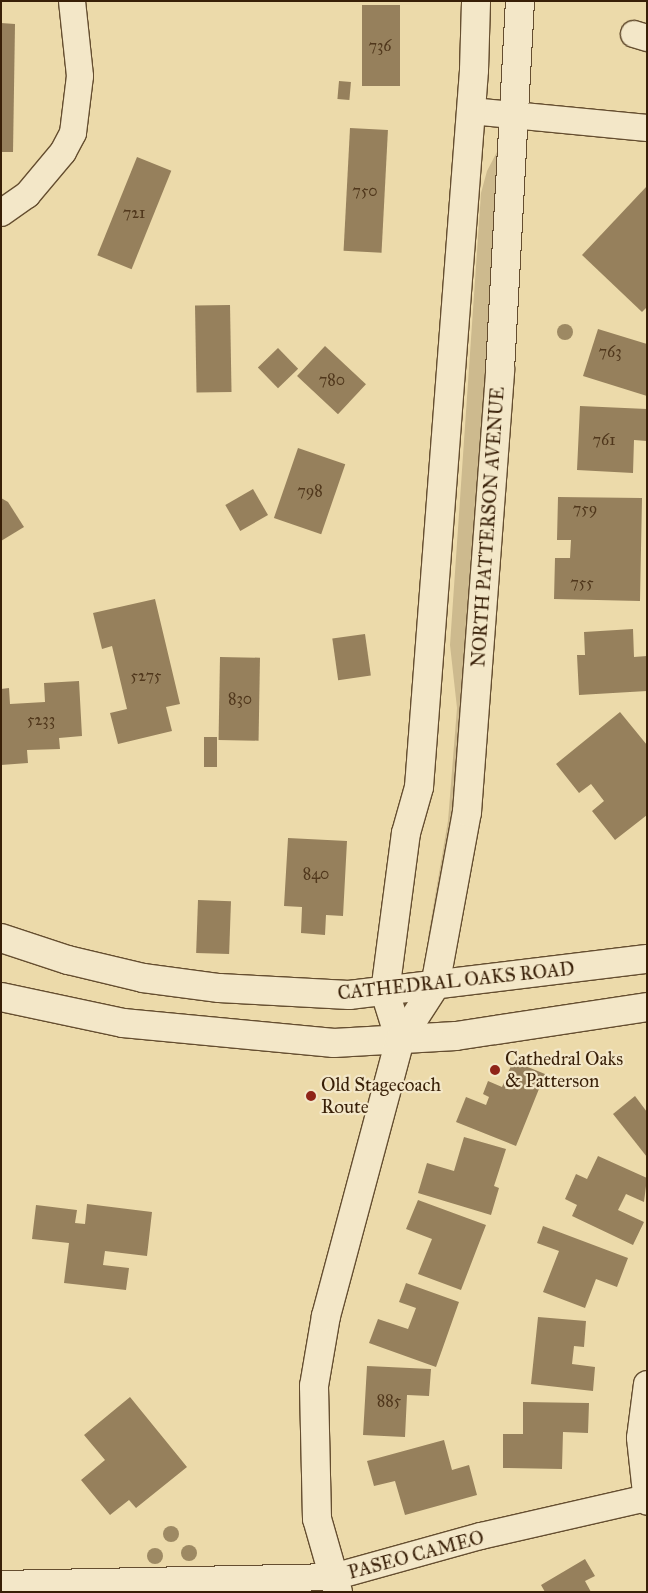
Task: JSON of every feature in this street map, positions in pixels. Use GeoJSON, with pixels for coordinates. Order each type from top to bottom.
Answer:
{"type":"FeatureCollection","features":[{"type":"Feature","properties":{"kind":"main road"},"geometry":{"type":"LineString","coordinates":[[400,1040],[385,992],[406,833],[419,787],[471,111],[476,1]]}},
{"type":"Feature","properties":{"kind":"main road","name":"NORTH PATTERSON AVENUE"},"geometry":{"type":"LineString","coordinates":[[335,1584],[317,1519],[314,1386],[326,1316],[400,1040],[435,986],[466,812],[516,115],[520,1]]}},
{"type":"Feature","properties":{"kind":"main road","name":"CATHEDRAL OAKS ROAD"},"geometry":{"type":"LineString","coordinates":[[1,938],[68,960],[143,978],[219,988],[349,995],[647,960]]}},
{"type":"Feature","properties":{"kind":"main road"},"geometry":{"type":"LineString","coordinates":[[1,997],[123,1023],[206,1033],[334,1043],[456,1036],[647,1007]]}},
{"type":"Feature","properties":{"kind":"street"},"geometry":{"type":"LineString","coordinates":[[1,213],[27,195],[63,152],[73,133],[80,76],[72,1]]}},
{"type":"Feature","properties":{"kind":"street"},"geometry":{"type":"LineString","coordinates":[[471,111],[647,128]]}},
{"type":"Feature","properties":{"kind":"street"},"geometry":{"type":"LineString","coordinates":[[646,1500],[640,1438],[647,1384]]}},
{"type":"Feature","properties":{"kind":"street","name":"PASEO CAMEO"},"geometry":{"type":"LineString","coordinates":[[1,1584],[335,1584],[481,1536],[646,1500]]}},
{"type":"Feature","properties":{"kind":"shaded area"},"geometry":{"type":"Polygon","coordinates":[[[498,150],[500,153],[493,283],[451,841],[433,938],[428,937],[448,821],[457,708],[450,645],[481,193],[487,171],[498,150]]]}},
{"type":"Feature","properties":{"kind":"building"},"geometry":{"type":"Polygon","coordinates":[[[362,5],[400,5],[400,86],[362,86],[362,5]]]}},
{"type":"Feature","properties":{"kind":"building"},"geometry":{"type":"Polygon","coordinates":[[[1,23],[15,24],[13,152],[1,152],[1,23]]]}},
{"type":"Feature","properties":{"kind":"building"},"geometry":{"type":"Polygon","coordinates":[[[339,81],[351,82],[349,100],[337,99],[339,81]]]}},
{"type":"Feature","properties":{"kind":"building"},"geometry":{"type":"Polygon","coordinates":[[[350,128],[388,130],[382,253],[344,251],[350,128]]]}},
{"type":"Feature","properties":{"kind":"building"},"geometry":{"type":"Polygon","coordinates":[[[137,157],[171,171],[132,269],[97,255],[137,157]]]}},
{"type":"Feature","properties":{"kind":"building"},"geometry":{"type":"Polygon","coordinates":[[[647,186],[647,307],[642,312],[582,255],[647,186]]]}},
{"type":"Feature","properties":{"kind":"building"},"geometry":{"type":"Polygon","coordinates":[[[230,305],[232,392],[197,393],[195,306],[230,305]]]}},
{"type":"Feature","properties":{"kind":"building"},"geometry":{"type":"Polygon","coordinates":[[[598,329],[647,344],[647,396],[583,376],[598,329]]]}},
{"type":"Feature","properties":{"kind":"building"},"geometry":{"type":"Polygon","coordinates":[[[325,346],[366,384],[338,414],[297,376],[325,346]]]}},
{"type":"Feature","properties":{"kind":"building"},"geometry":{"type":"Polygon","coordinates":[[[278,348],[298,369],[278,388],[258,367],[278,348]]]}},
{"type":"Feature","properties":{"kind":"building"},"geometry":{"type":"Polygon","coordinates":[[[580,406],[647,409],[647,441],[634,440],[633,473],[577,470],[580,406]]]}},
{"type":"Feature","properties":{"kind":"building"},"geometry":{"type":"Polygon","coordinates":[[[298,448],[345,464],[321,534],[274,518],[298,448]]]}},
{"type":"Feature","properties":{"kind":"building"},"geometry":{"type":"Polygon","coordinates":[[[253,489],[268,515],[240,531],[225,505],[253,489]]]}},
{"type":"Feature","properties":{"kind":"building"},"geometry":{"type":"Polygon","coordinates":[[[558,497],[642,498],[640,601],[554,599],[555,558],[570,558],[571,540],[557,540],[558,497]]]}},
{"type":"Feature","properties":{"kind":"building"},"geometry":{"type":"Polygon","coordinates":[[[1,498],[8,502],[24,527],[1,541],[1,498]]]}},
{"type":"Feature","properties":{"kind":"building"},"geometry":{"type":"Polygon","coordinates":[[[155,599],[180,704],[166,707],[172,731],[118,744],[110,713],[127,709],[112,646],[102,649],[93,613],[155,599]]]}},
{"type":"Feature","properties":{"kind":"building"},"geometry":{"type":"Polygon","coordinates":[[[633,629],[634,657],[647,656],[647,691],[579,695],[577,655],[585,655],[584,632],[633,629]]]}},
{"type":"Feature","properties":{"kind":"building"},"geometry":{"type":"Polygon","coordinates":[[[365,634],[371,676],[338,680],[332,639],[365,634]]]}},
{"type":"Feature","properties":{"kind":"building"},"geometry":{"type":"Polygon","coordinates":[[[220,657],[260,658],[259,741],[219,740],[220,657]]]}},
{"type":"Feature","properties":{"kind":"building"},"geometry":{"type":"Polygon","coordinates":[[[79,681],[82,736],[59,738],[60,749],[27,750],[28,763],[1,765],[1,689],[9,688],[10,704],[45,702],[44,683],[79,681]]]}},
{"type":"Feature","properties":{"kind":"building"},"geometry":{"type":"Polygon","coordinates":[[[620,712],[647,745],[647,815],[615,840],[592,811],[604,801],[591,784],[579,793],[556,764],[620,712]]]}},
{"type":"Feature","properties":{"kind":"building"},"geometry":{"type":"Polygon","coordinates":[[[204,737],[217,737],[217,767],[204,767],[204,737]]]}},
{"type":"Feature","properties":{"kind":"building"},"geometry":{"type":"Polygon","coordinates":[[[288,838],[347,841],[343,916],[326,915],[325,935],[301,933],[302,907],[284,906],[288,838]]]}},
{"type":"Feature","properties":{"kind":"building"},"geometry":{"type":"Polygon","coordinates":[[[198,900],[231,901],[229,954],[196,953],[198,900]]]}},
{"type":"Feature","properties":{"kind":"building"},"geometry":{"type":"Polygon","coordinates":[[[513,1061],[545,1074],[516,1146],[456,1122],[466,1097],[486,1105],[489,1097],[483,1094],[488,1081],[502,1087],[513,1061]]]}},
{"type":"Feature","properties":{"kind":"building"},"geometry":{"type":"Polygon","coordinates":[[[635,1096],[647,1112],[647,1157],[613,1114],[635,1096]]]}},
{"type":"Feature","properties":{"kind":"building"},"geometry":{"type":"Polygon","coordinates":[[[464,1137],[506,1149],[494,1186],[499,1188],[491,1215],[418,1193],[427,1163],[454,1171],[464,1137]]]}},
{"type":"Feature","properties":{"kind":"building"},"geometry":{"type":"Polygon","coordinates":[[[598,1156],[647,1178],[644,1202],[626,1194],[618,1210],[644,1222],[633,1245],[572,1216],[577,1205],[565,1199],[576,1174],[587,1179],[598,1156]]]}},
{"type":"Feature","properties":{"kind":"building"},"geometry":{"type":"Polygon","coordinates":[[[418,1200],[486,1225],[461,1290],[418,1274],[432,1239],[406,1229],[418,1200]]]}},
{"type":"Feature","properties":{"kind":"building"},"geometry":{"type":"Polygon","coordinates":[[[87,1204],[152,1212],[147,1256],[105,1251],[103,1265],[129,1268],[126,1290],[64,1283],[69,1243],[32,1239],[36,1205],[77,1210],[75,1223],[85,1224],[87,1204]]]}},
{"type":"Feature","properties":{"kind":"building"},"geometry":{"type":"Polygon","coordinates":[[[543,1226],[628,1258],[617,1287],[596,1279],[585,1308],[543,1292],[559,1251],[537,1243],[543,1226]]]}},
{"type":"Feature","properties":{"kind":"building"},"geometry":{"type":"Polygon","coordinates":[[[406,1283],[459,1302],[436,1367],[369,1343],[378,1319],[408,1329],[416,1308],[399,1302],[406,1283]]]}},
{"type":"Feature","properties":{"kind":"building"},"geometry":{"type":"Polygon","coordinates":[[[538,1317],[586,1321],[584,1347],[574,1346],[572,1364],[595,1367],[593,1391],[531,1384],[538,1317]]]}},
{"type":"Feature","properties":{"kind":"building"},"geometry":{"type":"Polygon","coordinates":[[[367,1366],[431,1369],[429,1396],[407,1395],[405,1437],[363,1435],[367,1366]]]}},
{"type":"Feature","properties":{"kind":"building"},"geometry":{"type":"Polygon","coordinates":[[[130,1397],[187,1467],[136,1508],[129,1500],[110,1515],[81,1480],[105,1460],[84,1435],[130,1397]]]}},
{"type":"Feature","properties":{"kind":"building"},"geometry":{"type":"Polygon","coordinates":[[[523,1402],[589,1403],[588,1433],[563,1432],[562,1469],[503,1468],[503,1434],[523,1434],[523,1402]]]}},
{"type":"Feature","properties":{"kind":"building"},"geometry":{"type":"Polygon","coordinates":[[[444,1440],[452,1470],[469,1465],[477,1495],[405,1515],[395,1481],[374,1486],[367,1461],[444,1440]]]}},
{"type":"Feature","properties":{"kind":"building"},"geometry":{"type":"Polygon","coordinates":[[[585,1559],[595,1576],[585,1581],[591,1592],[545,1592],[541,1585],[585,1559]]]}},
{"type":"Feature","properties":{"kind":"place","name":"Cathedral Oaks & Patterson"},"geometry":{"type":"Point","coordinates":[495,1070]}},
{"type":"Feature","properties":{"kind":"place","name":"Old Stagecoach Route"},"geometry":{"type":"Point","coordinates":[311,1096]}}]}
